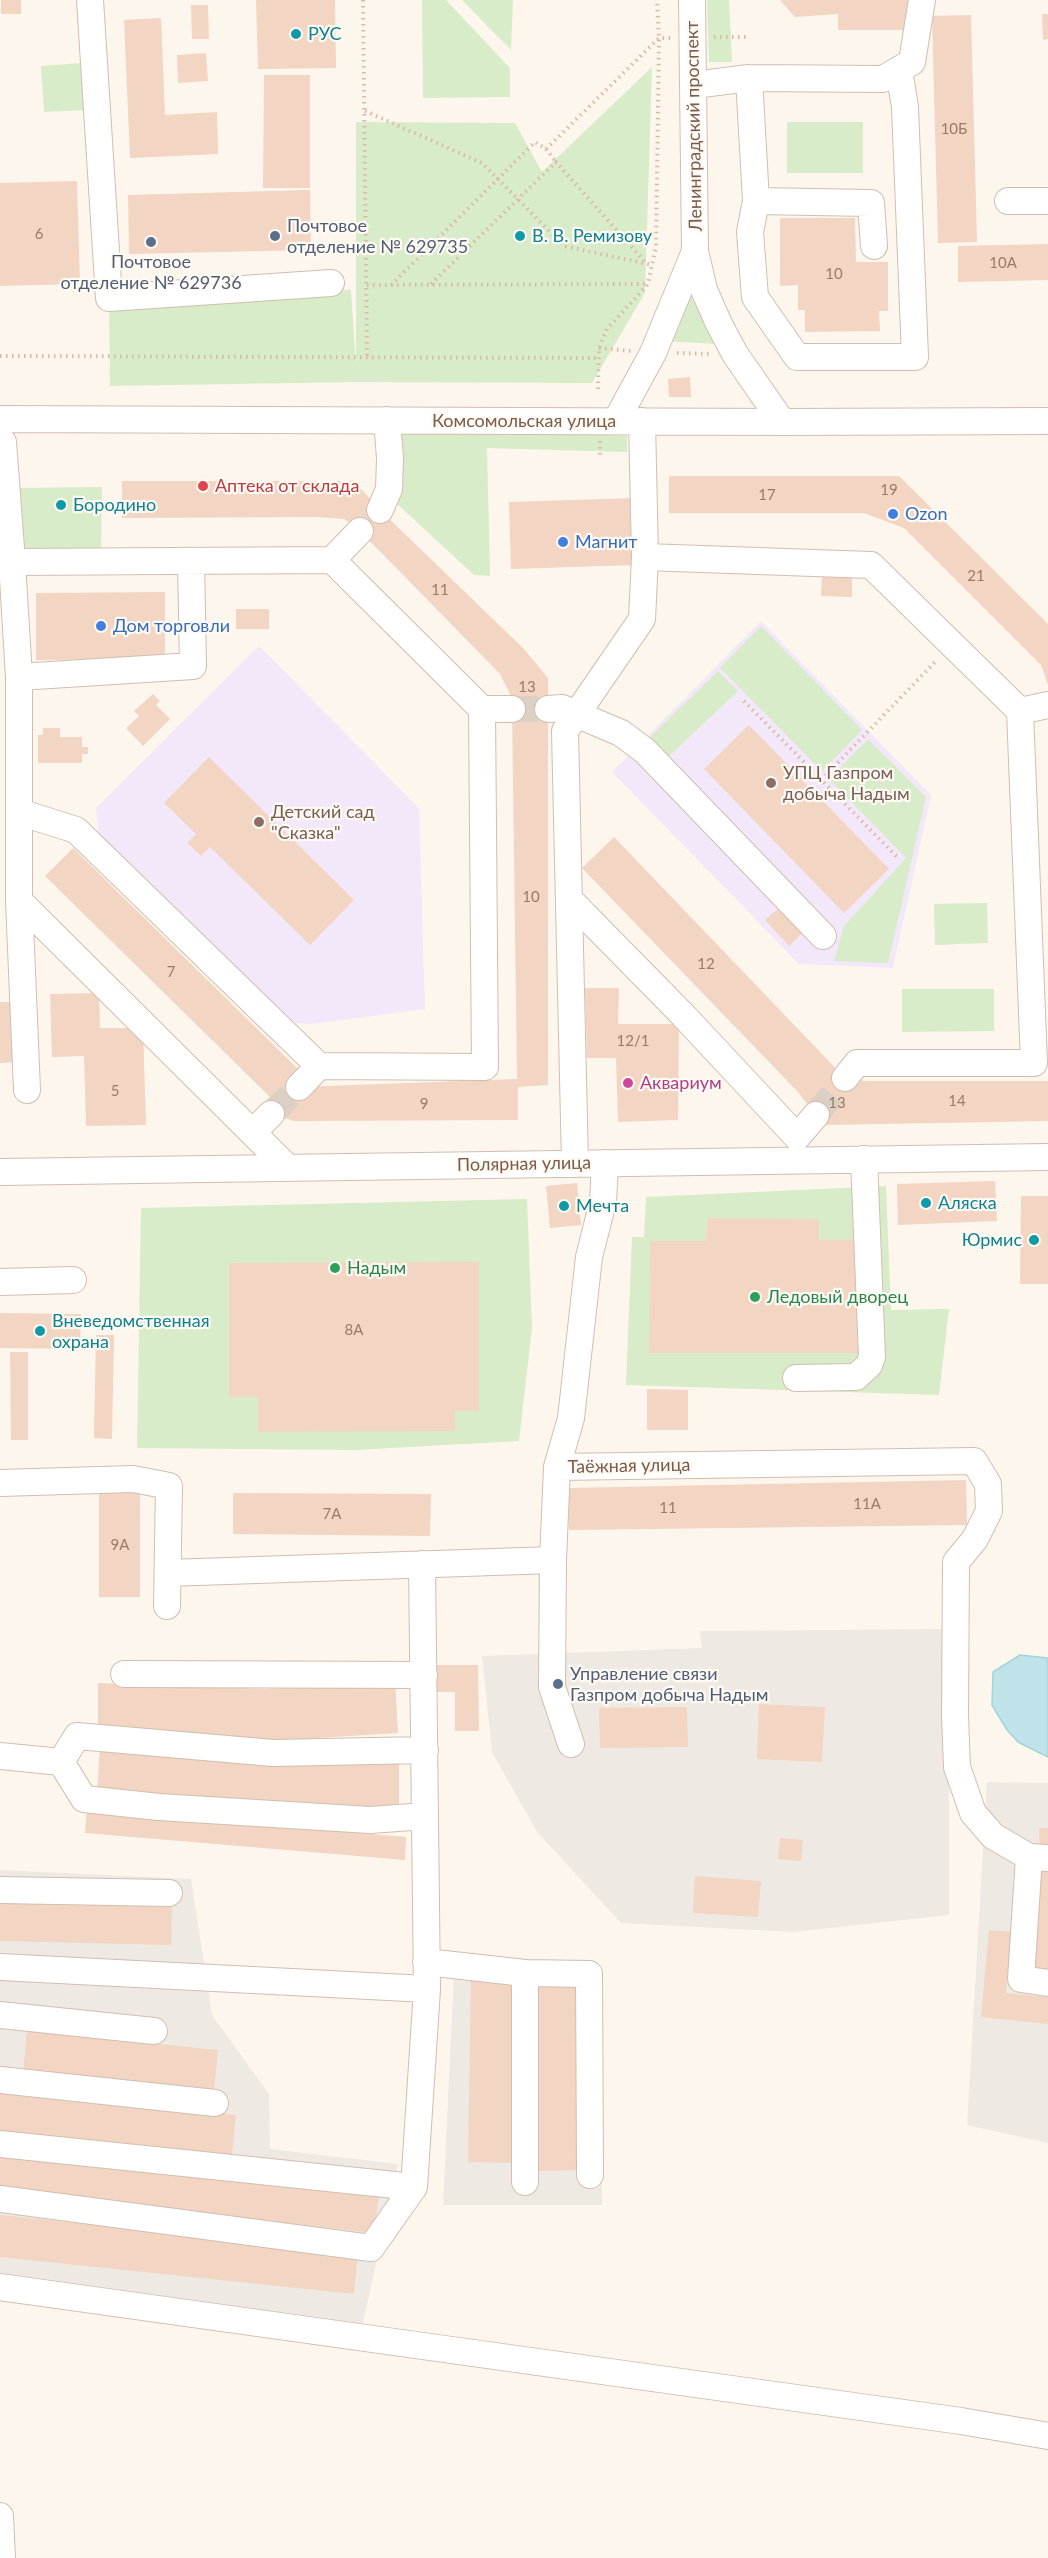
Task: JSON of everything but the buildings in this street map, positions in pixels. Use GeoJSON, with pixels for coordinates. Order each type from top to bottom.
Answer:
{"type":"FeatureCollection","features":[{"type":"Feature","properties":{"kind":"street"},"geometry":{"type":"LineString","coordinates":[[90,0],[109,298],[331,283]]}},
{"type":"Feature","properties":{"kind":"street","name":"Ленинградский проспект"},"geometry":{"type":"LineString","coordinates":[[692,0],[695,251]]}},
{"type":"Feature","properties":{"kind":"street"},"geometry":{"type":"LineString","coordinates":[[694,85],[749,78],[884,79],[912,62],[922,0]]}},
{"type":"Feature","properties":{"kind":"street"},"geometry":{"type":"LineString","coordinates":[[749,78],[756,201],[750,232],[755,297],[797,357],[915,357],[905,107],[899,70]]}},
{"type":"Feature","properties":{"kind":"street"},"geometry":{"type":"LineString","coordinates":[[756,201],[871,203],[874,246]]}},
{"type":"Feature","properties":{"kind":"street"},"geometry":{"type":"LineString","coordinates":[[1008,201],[1048,201]]}},
{"type":"Feature","properties":{"kind":"street"},"geometry":{"type":"LineString","coordinates":[[616,421],[653,353],[695,251]]}},
{"type":"Feature","properties":{"kind":"street"},"geometry":{"type":"LineString","coordinates":[[695,251],[704,290],[735,354],[782,422]]}},
{"type":"Feature","properties":{"kind":"street"},"geometry":{"type":"LineString","coordinates":[[380,510],[389,489],[390,458],[387,420]]}},
{"type":"Feature","properties":{"kind":"street","name":"Комсомольская улица"},"geometry":{"type":"LineString","coordinates":[[2,431],[387,420],[1048,421]]}},
{"type":"Feature","properties":{"kind":"street"},"geometry":{"type":"LineString","coordinates":[[575,1164],[565,731],[642,620],[645,556],[642,421]]}},
{"type":"Feature","properties":{"kind":"street"},"geometry":{"type":"LineString","coordinates":[[2,431],[19,677],[12,796],[27,1090]]}},
{"type":"Feature","properties":{"kind":"street"},"geometry":{"type":"LineString","coordinates":[[332,560],[360,531]]}},
{"type":"Feature","properties":{"kind":"street"},"geometry":{"type":"LineString","coordinates":[[645,556],[871,565],[1020,711],[1034,1063],[857,1063],[845,1078]]}},
{"type":"Feature","properties":{"kind":"street"},"geometry":{"type":"LineString","coordinates":[[12,562],[332,560],[482,709],[485,1067],[319,1066],[76,830],[12,796]]}},
{"type":"Feature","properties":{"kind":"street"},"geometry":{"type":"LineString","coordinates":[[19,677],[193,666],[191,561]]}},
{"type":"Feature","properties":{"kind":"street"},"geometry":{"type":"LineString","coordinates":[[1020,711],[1048,705]]}},
{"type":"Feature","properties":{"kind":"street"},"geometry":{"type":"LineString","coordinates":[[548,708],[562,708],[621,733],[645,751],[823,936]]}},
{"type":"Feature","properties":{"kind":"street"},"geometry":{"type":"LineString","coordinates":[[482,709],[512,709]]}},
{"type":"Feature","properties":{"kind":"street"},"geometry":{"type":"LineString","coordinates":[[569,899],[683,1015],[798,1149],[816,1115]]}},
{"type":"Feature","properties":{"kind":"street"},"geometry":{"type":"LineString","coordinates":[[19,901],[262,1123],[288,1168]]}},
{"type":"Feature","properties":{"kind":"street"},"geometry":{"type":"LineString","coordinates":[[299,1087],[319,1066]]}},
{"type":"Feature","properties":{"kind":"street","name":"Полярная улица"},"geometry":{"type":"LineString","coordinates":[[0,1172],[575,1164],[798,1149],[864,1159],[1048,1157]]}},
{"type":"Feature","properties":{"kind":"street"},"geometry":{"type":"LineString","coordinates":[[796,1378],[856,1377],[869,1365],[872,1357],[864,1159]]}},
{"type":"Feature","properties":{"kind":"street","name":"Таёжная улица"},"geometry":{"type":"LineString","coordinates":[[605,1163],[603,1202],[589,1257],[571,1418],[557,1467],[974,1461],[988,1484],[989,1511],[975,1539],[956,1562],[957,1767],[973,1813],[993,1836],[1038,1858]]}},
{"type":"Feature","properties":{"kind":"street"},"geometry":{"type":"LineString","coordinates":[[0,1282],[73,1280]]}},
{"type":"Feature","properties":{"kind":"street"},"geometry":{"type":"LineString","coordinates":[[557,1467],[553,1560],[552,1688],[571,1744]]}},
{"type":"Feature","properties":{"kind":"street"},"geometry":{"type":"LineString","coordinates":[[0,1483],[133,1479],[169,1486],[167,1606]]}},
{"type":"Feature","properties":{"kind":"street"},"geometry":{"type":"LineString","coordinates":[[168,1573],[553,1560]]}},
{"type":"Feature","properties":{"kind":"street"},"geometry":{"type":"LineString","coordinates":[[0,2199],[371,2248],[414,2187],[427,1989],[422,1564]]}},
{"type":"Feature","properties":{"kind":"street"},"geometry":{"type":"LineString","coordinates":[[124,1674],[424,1675]]}},
{"type":"Feature","properties":{"kind":"street"},"geometry":{"type":"LineString","coordinates":[[61,1762],[77,1736],[273,1754],[424,1749]]}},
{"type":"Feature","properties":{"kind":"street"},"geometry":{"type":"LineString","coordinates":[[0,1756],[61,1762]]}},
{"type":"Feature","properties":{"kind":"street"},"geometry":{"type":"LineString","coordinates":[[61,1762],[84,1799],[159,1807],[370,1820],[425,1816]]}},
{"type":"Feature","properties":{"kind":"street"},"geometry":{"type":"LineString","coordinates":[[1038,1858],[1021,1979],[1048,1983]]}},
{"type":"Feature","properties":{"kind":"street"},"geometry":{"type":"LineString","coordinates":[[0,1890],[169,1893]]}},
{"type":"Feature","properties":{"kind":"street"},"geometry":{"type":"LineString","coordinates":[[426,1962],[525,1973],[590,1974],[591,2175]]}},
{"type":"Feature","properties":{"kind":"street"},"geometry":{"type":"LineString","coordinates":[[0,1966],[427,1989]]}},
{"type":"Feature","properties":{"kind":"street"},"geometry":{"type":"LineString","coordinates":[[525,1973],[525,2182]]}},
{"type":"Feature","properties":{"kind":"street"},"geometry":{"type":"LineString","coordinates":[[0,2015],[154,2031]]}},
{"type":"Feature","properties":{"kind":"street"},"geometry":{"type":"LineString","coordinates":[[0,2080],[214,2103]]}},
{"type":"Feature","properties":{"kind":"street"},"geometry":{"type":"LineString","coordinates":[[0,2144],[414,2187]]}},
{"type":"Feature","properties":{"kind":"street"},"geometry":{"type":"LineString","coordinates":[[0,2287],[961,2421],[1048,2436]]}},
{"type":"Feature","properties":{"kind":"street"},"geometry":{"type":"LineString","coordinates":[[0,2516],[2,2558]]}},
{"type":"Feature","properties":{"kind":"path"},"geometry":{"type":"LineString","coordinates":[[363,0],[366,358]]}},
{"type":"Feature","properties":{"kind":"path"},"geometry":{"type":"LineString","coordinates":[[598,389],[598,348],[607,329],[648,284],[656,246],[659,38],[657,0]]}},
{"type":"Feature","properties":{"kind":"path"},"geometry":{"type":"LineString","coordinates":[[693,38],[749,37]]}},
{"type":"Feature","properties":{"kind":"path"},"geometry":{"type":"LineString","coordinates":[[546,149],[659,38]]}},
{"type":"Feature","properties":{"kind":"path"},"geometry":{"type":"LineString","coordinates":[[365,111],[482,163],[564,246],[653,265]]}},
{"type":"Feature","properties":{"kind":"path"},"geometry":{"type":"LineString","coordinates":[[391,285],[535,142],[546,149],[646,263]]}},
{"type":"Feature","properties":{"kind":"path"},"geometry":{"type":"LineString","coordinates":[[431,284],[556,162]]}},
{"type":"Feature","properties":{"kind":"path"},"geometry":{"type":"LineString","coordinates":[[367,285],[648,284]]}},
{"type":"Feature","properties":{"kind":"path"},"geometry":{"type":"LineString","coordinates":[[598,348],[653,353],[735,354]]}},
{"type":"Feature","properties":{"kind":"path"},"geometry":{"type":"LineString","coordinates":[[0,355],[598,358]]}},
{"type":"Feature","properties":{"kind":"path"},"geometry":{"type":"LineString","coordinates":[[821,780],[952,644]]}},
{"type":"Feature","properties":{"kind":"path"},"geometry":{"type":"LineString","coordinates":[[744,701],[899,859]]}},
{"type":"Feature","properties":{"kind":"shaded area","name":"УПЦ Газпром добыча Надым"},"geometry":{"type":"Polygon","coordinates":[[[761,621],[931,795],[893,968],[799,964],[612,772],[761,621]]]}},
{"type":"Feature","properties":{"kind":"shaded area","name":"Детский сад \"Сказка\""},"geometry":{"type":"Polygon","coordinates":[[[259,646],[419,808],[425,1009],[312,1024],[288,1022],[99,837],[96,808],[259,646]]]}},
{"type":"Feature","properties":{"kind":"shaded area"},"geometry":{"type":"Polygon","coordinates":[[[949,1629],[949,1915],[794,1932],[621,1923],[537,1832],[492,1752],[482,1656],[702,1648],[700,1631],[949,1629]]]}},
{"type":"Feature","properties":{"kind":"shaded area"},"geometry":{"type":"Polygon","coordinates":[[[987,1782],[1048,1783],[1048,2143],[967,2125],[987,1782]]]}},
{"type":"Feature","properties":{"kind":"shaded area"},"geometry":{"type":"Polygon","coordinates":[[[0,1870],[191,1879],[212,2015],[269,2094],[270,2149],[398,2164],[362,2327],[0,2275],[0,1870]]]}},
{"type":"Feature","properties":{"kind":"shaded area"},"geometry":{"type":"Polygon","coordinates":[[[455,1952],[601,1968],[602,2205],[443,2205],[455,1952]]]}},
{"type":"Feature","properties":{"kind":"green space"},"geometry":{"type":"Polygon","coordinates":[[[422,0],[446,0],[510,68],[510,97],[423,98],[422,0]]]}},
{"type":"Feature","properties":{"kind":"green space"},"geometry":{"type":"Polygon","coordinates":[[[462,0],[513,0],[511,50],[462,0]]]}},
{"type":"Feature","properties":{"kind":"green space"},"geometry":{"type":"Polygon","coordinates":[[[707,0],[729,0],[732,62],[709,62],[707,0]]]}},
{"type":"Feature","properties":{"kind":"green space"},"geometry":{"type":"Polygon","coordinates":[[[82,63],[85,110],[44,112],[41,66],[82,63]]]}},
{"type":"Feature","properties":{"kind":"green space"},"geometry":{"type":"Polygon","coordinates":[[[652,67],[645,293],[592,383],[357,382],[110,386],[109,298],[351,290],[356,366],[356,122],[515,123],[542,172],[652,67]]]}},
{"type":"Feature","properties":{"kind":"green space"},"geometry":{"type":"Polygon","coordinates":[[[787,122],[863,122],[863,173],[787,173],[787,122]]]}},
{"type":"Feature","properties":{"kind":"green space"},"geometry":{"type":"Polygon","coordinates":[[[686,287],[717,344],[661,341],[686,287]]]}},
{"type":"Feature","properties":{"kind":"green space"},"geometry":{"type":"Polygon","coordinates":[[[382,426],[627,436],[627,452],[487,448],[490,576],[474,575],[382,490],[382,426]]]}},
{"type":"Feature","properties":{"kind":"green space"},"geometry":{"type":"Polygon","coordinates":[[[102,487],[101,558],[18,550],[18,488],[102,487]]]}},
{"type":"Feature","properties":{"kind":"green space"},"geometry":{"type":"Polygon","coordinates":[[[761,626],[862,730],[822,771],[720,668],[761,626]]]}},
{"type":"Feature","properties":{"kind":"green space"},"geometry":{"type":"Polygon","coordinates":[[[718,671],[738,691],[667,758],[648,739],[718,671]]]}},
{"type":"Feature","properties":{"kind":"green space"},"geometry":{"type":"Polygon","coordinates":[[[868,739],[926,797],[888,963],[834,961],[844,926],[906,858],[829,779],[868,739]]]}},
{"type":"Feature","properties":{"kind":"green space"},"geometry":{"type":"Polygon","coordinates":[[[987,903],[988,943],[935,945],[934,904],[987,903]]]}},
{"type":"Feature","properties":{"kind":"green space"},"geometry":{"type":"Polygon","coordinates":[[[902,989],[994,989],[994,1031],[902,1032],[902,989]]]}},
{"type":"Feature","properties":{"kind":"green space"},"geometry":{"type":"Polygon","coordinates":[[[886,1186],[891,1310],[949,1309],[939,1395],[626,1385],[632,1237],[644,1237],[646,1197],[886,1186]]]}},
{"type":"Feature","properties":{"kind":"green space","name":"Надым"},"geometry":{"type":"Polygon","coordinates":[[[527,1199],[532,1328],[519,1441],[355,1450],[137,1448],[141,1208],[527,1199]]]}},
{"type":"Feature","properties":{"kind":"water"},"geometry":{"type":"Polygon","coordinates":[[[1020,1655],[1048,1658],[1048,1757],[1018,1742],[1007,1730],[992,1705],[993,1672],[1020,1655]]]}},
{"type":"Feature","properties":{"kind":"tunnel"},"geometry":{"type":"LineString","coordinates":[[512,709],[548,709]]}},
{"type":"Feature","properties":{"kind":"tunnel"},"geometry":{"type":"LineString","coordinates":[[816,1115],[845,1078]]}},
{"type":"Feature","properties":{"kind":"tunnel"},"geometry":{"type":"LineString","coordinates":[[271,1114],[299,1087]]}},
{"type":"Feature","properties":{"kind":"place","name":"РУС"},"geometry":{"type":"Point","coordinates":[296,34]}},
{"type":"Feature","properties":{"kind":"place","name":"Почтовое отделение № 629735"},"geometry":{"type":"Point","coordinates":[275,236]}},
{"type":"Feature","properties":{"kind":"place","name":"В. В. Ремизову"},"geometry":{"type":"Point","coordinates":[520,236]}},
{"type":"Feature","properties":{"kind":"place","name":"Почтовое отделение № 629736"},"geometry":{"type":"Point","coordinates":[151,242]}},
{"type":"Feature","properties":{"kind":"place","name":"Аптека от склада"},"geometry":{"type":"Point","coordinates":[203,486]}},
{"type":"Feature","properties":{"kind":"place","name":"Бородино"},"geometry":{"type":"Point","coordinates":[61,505]}},
{"type":"Feature","properties":{"kind":"place","name":"Ozon"},"geometry":{"type":"Point","coordinates":[893,514]}},
{"type":"Feature","properties":{"kind":"place","name":"Магнит"},"geometry":{"type":"Point","coordinates":[563,542]}},
{"type":"Feature","properties":{"kind":"place","name":"Дом торговли"},"geometry":{"type":"Point","coordinates":[101,626]}},
{"type":"Feature","properties":{"kind":"place","name":"УПЦ Газпром добыча Надым"},"geometry":{"type":"Point","coordinates":[771,783]}},
{"type":"Feature","properties":{"kind":"place","name":"Детский сад \"Сказка\""},"geometry":{"type":"Point","coordinates":[259,822]}},
{"type":"Feature","properties":{"kind":"place","name":"Аквариум"},"geometry":{"type":"Point","coordinates":[628,1083]}},
{"type":"Feature","properties":{"kind":"place","name":"Аляска"},"geometry":{"type":"Point","coordinates":[926,1203]}},
{"type":"Feature","properties":{"kind":"place","name":"Мечта"},"geometry":{"type":"Point","coordinates":[564,1206]}},
{"type":"Feature","properties":{"kind":"place","name":"Юрмис"},"geometry":{"type":"Point","coordinates":[1034,1240]}},
{"type":"Feature","properties":{"kind":"place","name":"Надым"},"geometry":{"type":"Point","coordinates":[335,1268]}},
{"type":"Feature","properties":{"kind":"place","name":"Ледовый дворец"},"geometry":{"type":"Point","coordinates":[755,1297]}},
{"type":"Feature","properties":{"kind":"place","name":"Вневедомственная охрана"},"geometry":{"type":"Point","coordinates":[40,1331]}},
{"type":"Feature","properties":{"kind":"place","name":"Управление связи Газпром добыча Надым"},"geometry":{"type":"Point","coordinates":[558,1684]}}]}
